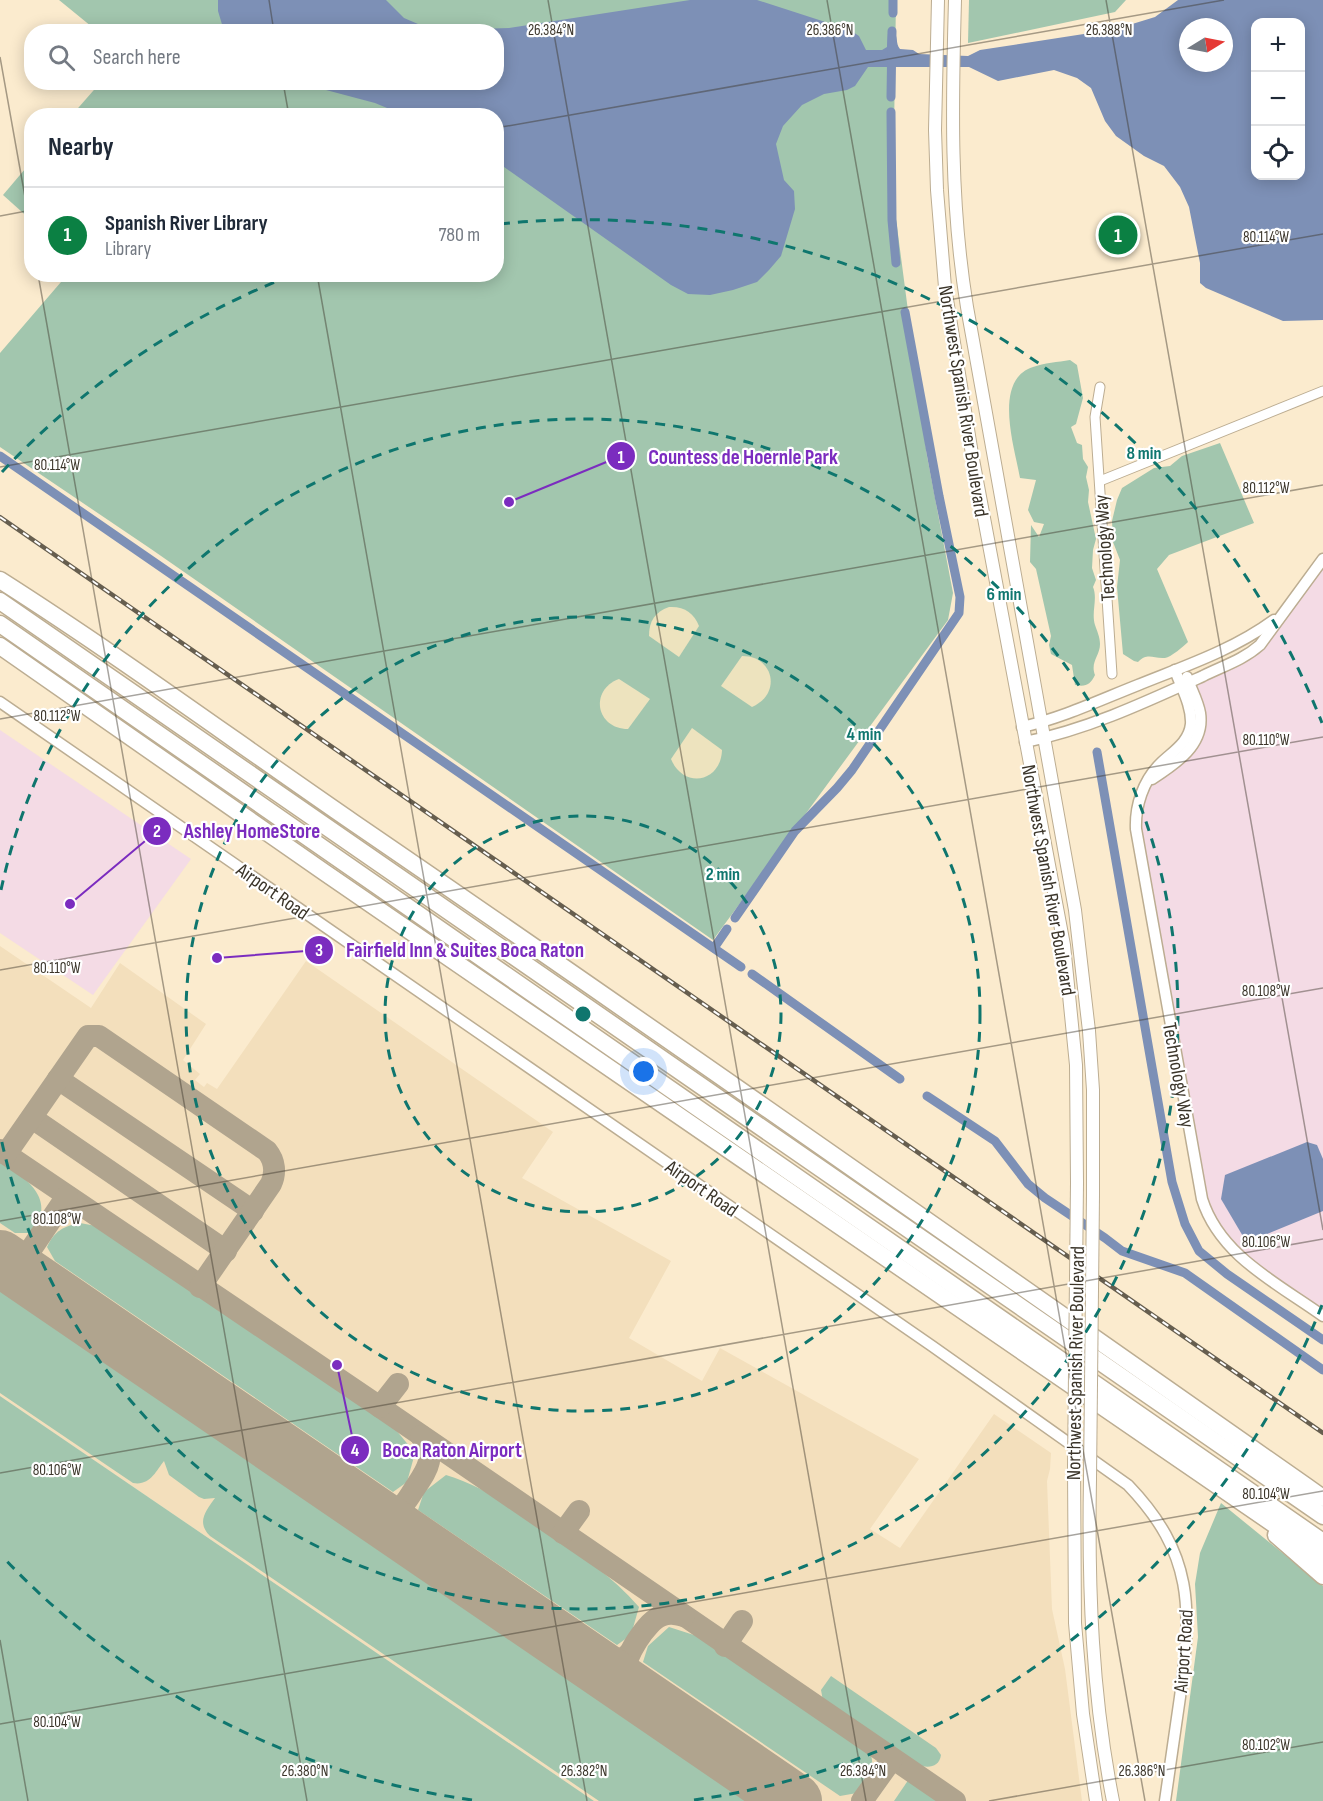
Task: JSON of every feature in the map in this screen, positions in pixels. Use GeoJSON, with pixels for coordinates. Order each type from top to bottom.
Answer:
{"type":"FeatureCollection","features":[{"type":"Feature","properties":{"kind":"highway"},"geometry":{"type":"LineString","coordinates":[[0,580],[100,646],[555,961],[1323,1498]]}},
{"type":"Feature","properties":{"kind":"highway"},"geometry":{"type":"LineString","coordinates":[[0,601],[1323,1516]]}},
{"type":"Feature","properties":{"kind":"highway"},"geometry":{"type":"LineString","coordinates":[[0,624],[1323,1542]]}},
{"type":"Feature","properties":{"kind":"highway"},"geometry":{"type":"LineString","coordinates":[[0,646],[324,872],[1323,1558]]}},
{"type":"Feature","properties":{"kind":"highway"},"geometry":{"type":"LineString","coordinates":[[324,872],[452,937]]}},
{"type":"Feature","properties":{"kind":"highway"},"geometry":{"type":"LineString","coordinates":[[555,961],[641,1045]]}},
{"type":"Feature","properties":{"kind":"highway"},"geometry":{"type":"LineString","coordinates":[[1236,1498],[1323,1576]]}},
{"type":"Feature","properties":{"kind":"main road","name":"Northwest Spanish River Boulevard"},"geometry":{"type":"LineString","coordinates":[[938,0],[936,158],[943,274],[966,423],[1022,727],[1054,885],[1068,974],[1076,1065],[1075,1623],[1083,1714],[1096,1801]]}},
{"type":"Feature","properties":{"kind":"main road","name":"Northwest Spanish River Boulevard"},"geometry":{"type":"LineString","coordinates":[[955,0],[952,78],[953,192],[961,271],[1070,878],[1084,972],[1093,1090],[1089,1570],[1093,1661],[1104,1751],[1113,1801]]}},
{"type":"Feature","properties":{"kind":"main road"},"geometry":{"type":"LineString","coordinates":[[943,274],[961,271]]}},
{"type":"Feature","properties":{"kind":"main road"},"geometry":{"type":"LineString","coordinates":[[945,287],[963,285]]}},
{"type":"Feature","properties":{"kind":"street","name":"Technology Way"},"geometry":{"type":"LineString","coordinates":[[1100,387],[1095,417],[1112,674]]}},
{"type":"Feature","properties":{"kind":"street"},"geometry":{"type":"LineString","coordinates":[[1100,481],[1323,391]]}},
{"type":"Feature","properties":{"kind":"street"},"geometry":{"type":"LineString","coordinates":[[1025,742],[1070,731],[1185,685],[1248,654],[1260,645],[1323,559]]}},
{"type":"Feature","properties":{"kind":"street"},"geometry":{"type":"LineString","coordinates":[[1022,727],[1063,715],[1215,654],[1249,637],[1284,613]]}},
{"type":"Feature","properties":{"kind":"street","name":"Technology Way"},"geometry":{"type":"LineString","coordinates":[[1179,669],[1200,713],[1198,735],[1187,752],[1147,783],[1137,807],[1137,837],[1202,1199],[1212,1225],[1231,1250],[1323,1316]]}},
{"type":"Feature","properties":{"kind":"street","name":"Airport Road"},"geometry":{"type":"LineString","coordinates":[[0,702],[941,1352],[1128,1485],[1142,1500],[1163,1530],[1177,1561],[1186,1598],[1188,1623],[1186,1650],[1166,1801]]}},
{"type":"Feature","properties":{"kind":"shaded area"},"geometry":{"type":"Polygon","coordinates":[[[1323,559],[1323,1316],[1240,1257],[1212,1225],[1137,837],[1147,783],[1187,752],[1189,683],[1248,654],[1323,559]]]}},
{"type":"Feature","properties":{"kind":"shaded area"},"geometry":{"type":"Polygon","coordinates":[[[0,730],[191,859],[93,995],[0,933],[0,730]]]}},
{"type":"Feature","properties":{"kind":"shaded area"},"geometry":{"type":"Polygon","coordinates":[[[0,946],[91,1008],[120,963],[206,1024],[183,1060],[200,1074],[195,1080],[204,1087],[207,1083],[217,1089],[306,961],[553,1132],[522,1178],[671,1261],[629,1338],[702,1381],[720,1348],[919,1459],[870,1529],[900,1548],[994,1414],[1051,1453],[1047,1481],[1052,1609],[1065,1669],[1082,1801],[594,1801],[0,1396],[0,946]]]}},
{"type":"Feature","properties":{"kind":"green space"},"geometry":{"type":"Polygon","coordinates":[[[59,0],[896,0],[893,196],[927,456],[953,593],[948,620],[713,940],[151,549],[0,447],[0,353],[61,282],[504,282],[504,108],[78,108],[94,90],[504,90],[504,24],[88,24],[59,0]]]}},
{"type":"Feature","properties":{"kind":"green space"},"geometry":{"type":"Polygon","coordinates":[[[969,0],[1126,0],[1115,12],[968,43],[969,0]]]}},
{"type":"Feature","properties":{"kind":"green space"},"geometry":{"type":"Polygon","coordinates":[[[24,170],[24,214],[3,195],[24,170]]]}},
{"type":"Feature","properties":{"kind":"green space"},"geometry":{"type":"Polygon","coordinates":[[[1070,360],[1077,365],[1083,398],[1076,424],[1071,427],[1077,443],[1082,445],[1083,459],[1088,467],[1086,477],[1089,490],[1088,502],[1096,539],[1092,568],[1096,580],[1093,587],[1094,620],[1100,644],[1094,663],[1095,675],[1089,683],[1082,686],[1075,685],[1072,665],[1051,654],[1049,645],[1051,636],[1036,569],[1030,562],[1031,525],[1039,537],[1044,524],[1034,522],[1028,510],[1036,480],[1020,478],[1009,416],[1013,386],[1020,374],[1033,367],[1070,360]]]}},
{"type":"Feature","properties":{"kind":"green space"},"geometry":{"type":"Polygon","coordinates":[[[1220,443],[1254,523],[1169,555],[1157,569],[1188,642],[1168,657],[1148,657],[1138,662],[1134,661],[1123,654],[1117,587],[1120,560],[1113,542],[1112,521],[1117,500],[1122,488],[1154,468],[1170,466],[1182,456],[1220,443]]]}},
{"type":"Feature","properties":{"kind":"green space"},"geometry":{"type":"Polygon","coordinates":[[[0,1160],[28,1182],[40,1200],[39,1221],[31,1233],[15,1233],[0,1223],[0,1160]]]}},
{"type":"Feature","properties":{"kind":"green space"},"geometry":{"type":"Polygon","coordinates":[[[80,1223],[96,1226],[212,1301],[396,1430],[415,1453],[407,1482],[393,1492],[55,1261],[47,1247],[50,1241],[60,1230],[80,1223]]]}},
{"type":"Feature","properties":{"kind":"green space"},"geometry":{"type":"Polygon","coordinates":[[[0,1291],[746,1801],[599,1801],[210,1536],[203,1521],[215,1498],[199,1497],[169,1475],[164,1461],[148,1480],[133,1483],[0,1393],[0,1291]]]}},
{"type":"Feature","properties":{"kind":"green space"},"geometry":{"type":"Polygon","coordinates":[[[0,1396],[594,1801],[0,1801],[0,1396]]]}},
{"type":"Feature","properties":{"kind":"green space"},"geometry":{"type":"Polygon","coordinates":[[[446,1475],[486,1492],[571,1548],[607,1575],[639,1607],[631,1635],[617,1645],[418,1510],[424,1492],[446,1475]]]}},
{"type":"Feature","properties":{"kind":"green space"},"geometry":{"type":"Polygon","coordinates":[[[1221,1503],[1323,1586],[1323,1801],[1176,1801],[1198,1637],[1195,1584],[1200,1553],[1221,1503]]]}},
{"type":"Feature","properties":{"kind":"green space"},"geometry":{"type":"Polygon","coordinates":[[[669,1627],[697,1636],[869,1751],[872,1768],[857,1793],[840,1796],[643,1662],[648,1646],[669,1627]]]}},
{"type":"Feature","properties":{"kind":"green space"},"geometry":{"type":"Polygon","coordinates":[[[831,1676],[936,1748],[941,1755],[938,1762],[929,1767],[917,1765],[823,1701],[821,1690],[831,1676]]]}},
{"type":"Feature","properties":{"kind":"green space"},"geometry":{"type":"Polygon","coordinates":[[[909,1779],[941,1801],[894,1801],[909,1779]]]}},
{"type":"Feature","properties":{"kind":"sand"},"geometry":{"type":"Polygon","coordinates":[[[669,607],[688,611],[699,626],[679,657],[649,636],[654,618],[669,607]]]}},
{"type":"Feature","properties":{"kind":"sand"},"geometry":{"type":"Polygon","coordinates":[[[742,656],[761,662],[770,677],[768,694],[752,707],[721,686],[742,656]]]}},
{"type":"Feature","properties":{"kind":"sand"},"geometry":{"type":"Polygon","coordinates":[[[619,679],[650,699],[628,729],[609,723],[600,708],[603,691],[609,684],[619,679]]]}},
{"type":"Feature","properties":{"kind":"sand"},"geometry":{"type":"Polygon","coordinates":[[[692,728],[722,750],[715,770],[701,778],[684,775],[671,759],[692,728]]]}},
{"type":"Feature","properties":{"kind":"water"},"geometry":{"type":"Polygon","coordinates":[[[218,0],[386,0],[404,18],[418,24],[222,24],[218,0]]]}},
{"type":"Feature","properties":{"kind":"water"},"geometry":{"type":"Polygon","coordinates":[[[690,0],[757,0],[850,30],[859,36],[866,50],[882,50],[887,47],[888,33],[893,31],[900,49],[913,50],[919,54],[968,56],[980,50],[1116,29],[1155,17],[1178,0],[1323,0],[1323,320],[1283,321],[1206,288],[1200,283],[1200,263],[1189,207],[1180,187],[1164,166],[1144,156],[1116,136],[1105,121],[1091,88],[1077,78],[1054,70],[998,81],[969,67],[868,67],[855,86],[847,90],[824,94],[802,105],[783,126],[776,144],[784,180],[794,191],[795,209],[781,256],[757,282],[710,295],[688,294],[671,285],[504,167],[504,108],[387,108],[326,90],[504,90],[504,28],[690,0]]]}},
{"type":"Feature","properties":{"kind":"water"},"geometry":{"type":"Polygon","coordinates":[[[1307,1142],[1317,1145],[1323,1159],[1323,1211],[1267,1234],[1244,1238],[1221,1199],[1225,1175],[1307,1142]]]}},
{"type":"Feature","properties":{"kind":"waterway"},"geometry":{"type":"LineString","coordinates":[[893,0],[893,13]]}},
{"type":"Feature","properties":{"kind":"waterway"},"geometry":{"type":"LineString","coordinates":[[891,97],[892,31]]}},
{"type":"Feature","properties":{"kind":"waterway"},"geometry":{"type":"LineString","coordinates":[[891,112],[892,220],[896,263]]}},
{"type":"Feature","properties":{"kind":"waterway"},"geometry":{"type":"LineString","coordinates":[[735,918],[795,831],[852,770],[959,613],[960,597],[905,312]]}},
{"type":"Feature","properties":{"kind":"waterway"},"geometry":{"type":"LineString","coordinates":[[0,456],[741,967]]}},
{"type":"Feature","properties":{"kind":"waterway"},"geometry":{"type":"LineString","coordinates":[[1097,752],[1172,1182],[1185,1224],[1199,1251],[1227,1274],[1323,1340]]}},
{"type":"Feature","properties":{"kind":"waterway"},"geometry":{"type":"LineString","coordinates":[[714,948],[727,929]]}},
{"type":"Feature","properties":{"kind":"waterway"},"geometry":{"type":"LineString","coordinates":[[752,974],[900,1079]]}},
{"type":"Feature","properties":{"kind":"waterway"},"geometry":{"type":"LineString","coordinates":[[927,1096],[995,1141],[1028,1184],[1045,1198],[1122,1251],[1185,1273],[1323,1370]]}},
{"type":"Feature","properties":{"kind":"taxiway"},"geometry":{"type":"LineString","coordinates":[[6,1154],[88,1036],[99,1036],[267,1151],[274,1167],[271,1184],[200,1287]]}},
{"type":"Feature","properties":{"kind":"taxiway"},"geometry":{"type":"LineString","coordinates":[[58,1079],[253,1211]]}},
{"type":"Feature","properties":{"kind":"taxiway"},"geometry":{"type":"LineString","coordinates":[[32,1118],[226,1251]]}},
{"type":"Feature","properties":{"kind":"taxiway"},"geometry":{"type":"LineString","coordinates":[[0,1150],[955,1801]]}},
{"type":"Feature","properties":{"kind":"taxiway"},"geometry":{"type":"LineString","coordinates":[[17,1270],[67,1196]]}},
{"type":"Feature","properties":{"kind":"taxiway"},"geometry":{"type":"LineString","coordinates":[[380,1407],[398,1384]]}},
{"type":"Feature","properties":{"kind":"taxiway"},"geometry":{"type":"LineString","coordinates":[[370,1511],[392,1512],[405,1503],[426,1471],[428,1464],[429,1451],[421,1436]]}},
{"type":"Feature","properties":{"kind":"taxiway"},"geometry":{"type":"LineString","coordinates":[[404,1504],[401,1521],[408,1537]]}},
{"type":"Feature","properties":{"kind":"taxiway"},"geometry":{"type":"LineString","coordinates":[[563,1533],[579,1511]]}},
{"type":"Feature","properties":{"kind":"taxiway"},"geometry":{"type":"LineString","coordinates":[[633,1690],[626,1678],[625,1666],[643,1632],[661,1616],[670,1614],[684,1616]]}},
{"type":"Feature","properties":{"kind":"taxiway"},"geometry":{"type":"LineString","coordinates":[[725,1646],[742,1621]]}},
{"type":"Feature","properties":{"kind":"taxiway"},"geometry":{"type":"LineString","coordinates":[[596,1665],[615,1665],[629,1654]]}},
{"type":"Feature","properties":{"kind":"taxiway"},"geometry":{"type":"LineString","coordinates":[[862,1801],[892,1759]]}},
{"type":"Feature","properties":{"kind":"runway"},"geometry":{"type":"LineString","coordinates":[[0,1258],[794,1801]]}},
{"type":"Feature","properties":{"kind":"railway"},"geometry":{"type":"LineString","coordinates":[[0,517],[1323,1433]]}},
{"type":"Feature","properties":{"kind":"place","name":"Spanish River Library"},"geometry":{"type":"Point","coordinates":[1118,235]}},
{"type":"Feature","properties":{"kind":"place","name":"Countess de Hoernle Park"},"geometry":{"type":"Point","coordinates":[509,502]}},
{"type":"Feature","properties":{"kind":"place","name":"Ashley HomeStore"},"geometry":{"type":"Point","coordinates":[70,904]}},
{"type":"Feature","properties":{"kind":"place","name":"Fairfield Inn & Suites Boca Raton"},"geometry":{"type":"Point","coordinates":[217,958]}},
{"type":"Feature","properties":{"kind":"place","name":"Boca Raton Airport"},"geometry":{"type":"Point","coordinates":[337,1365]}}]}
